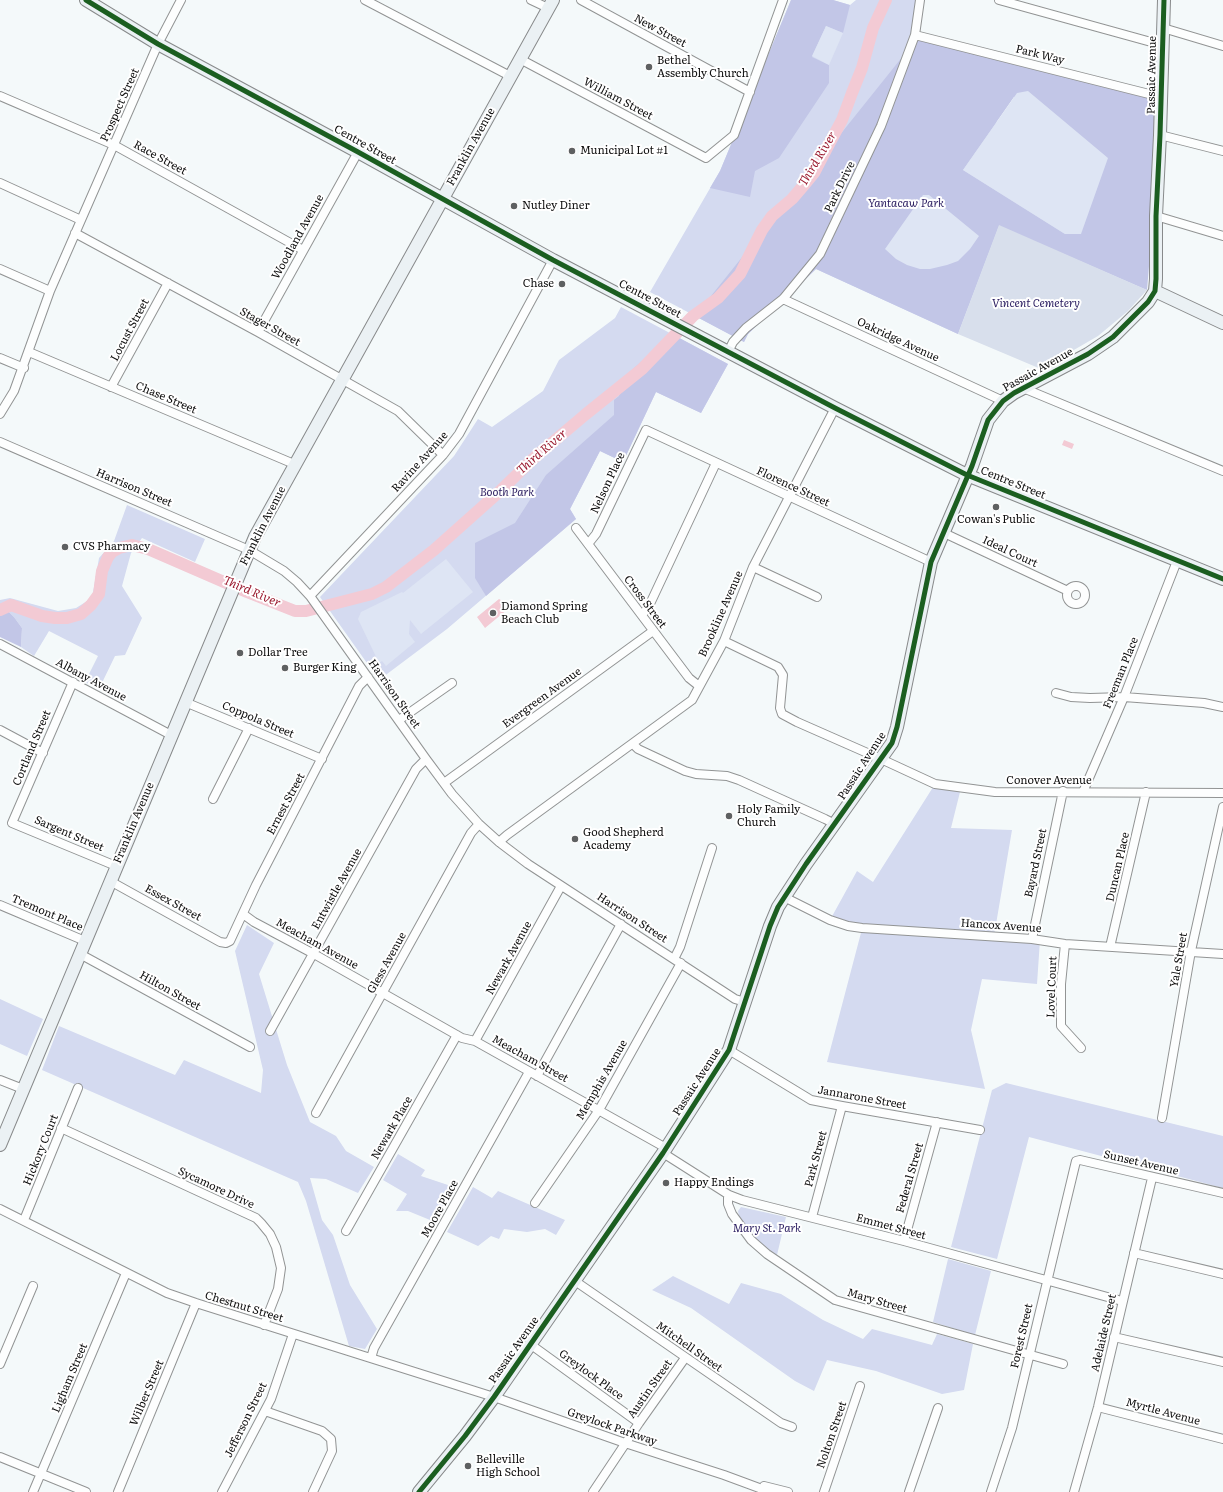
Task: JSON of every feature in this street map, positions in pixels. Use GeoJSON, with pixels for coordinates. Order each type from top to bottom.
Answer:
{"type":"FeatureCollection","features":[{"type":"Feature","properties":{"kind":"street","name":"Prospect Street"},"geometry":{"type":"LineString","coordinates":[[75,233],[158,44],[181,0]]}},
{"type":"Feature","properties":{"kind":"street"},"geometry":{"type":"LineString","coordinates":[[365,0],[510,76]]}},
{"type":"Feature","properties":{"kind":"street"},"geometry":{"type":"LineString","coordinates":[[531,0],[550,4]]}},
{"type":"Feature","properties":{"kind":"street","name":"New Street"},"geometry":{"type":"LineString","coordinates":[[581,0],[750,92]]}},
{"type":"Feature","properties":{"kind":"street"},"geometry":{"type":"LineString","coordinates":[[750,92],[782,0]]}},
{"type":"Feature","properties":{"kind":"street","name":"Park Drive"},"geometry":{"type":"LineString","coordinates":[[728,352],[733,342],[746,328],[784,298],[820,254],[881,126],[914,35],[920,0]]}},
{"type":"Feature","properties":{"kind":"street"},"geometry":{"type":"LineString","coordinates":[[999,0],[1162,45]]}},
{"type":"Feature","properties":{"kind":"street","name":"Passaic Avenue"},"geometry":{"type":"LineString","coordinates":[[419,1492],[465,1436],[494,1397],[665,1150],[729,1050],[770,926],[784,897],[892,743],[897,728],[932,562],[988,420],[1002,401],[1023,388],[1088,354],[1113,337],[1148,302],[1155,291],[1156,216],[1164,0]]}},
{"type":"Feature","properties":{"kind":"street","name":"Centre Street"},"geometry":{"type":"LineString","coordinates":[[92,2],[158,44],[553,260],[835,408],[967,475],[1223,579]]}},
{"type":"Feature","properties":{"kind":"street","name":"Franklin Avenue"},"geometry":{"type":"LineString","coordinates":[[0,1145],[249,550],[294,464],[550,4]]}},
{"type":"Feature","properties":{"kind":"street"},"geometry":{"type":"LineString","coordinates":[[1163,28],[1223,46]]}},
{"type":"Feature","properties":{"kind":"street","name":"Park Way"},"geometry":{"type":"LineString","coordinates":[[914,35],[1161,97]]}},
{"type":"Feature","properties":{"kind":"street","name":"William Street"},"geometry":{"type":"LineString","coordinates":[[520,59],[706,158],[734,135],[750,92]]}},
{"type":"Feature","properties":{"kind":"street","name":"Race Street"},"geometry":{"type":"LineString","coordinates":[[0,96],[114,145],[303,250]]}},
{"type":"Feature","properties":{"kind":"street"},"geometry":{"type":"LineString","coordinates":[[1160,135],[1223,152]]}},
{"type":"Feature","properties":{"kind":"street","name":"Woodland Avenue"},"geometry":{"type":"LineString","coordinates":[[258,332],[358,152]]}},
{"type":"Feature","properties":{"kind":"street"},"geometry":{"type":"LineString","coordinates":[[0,183],[81,220]]}},
{"type":"Feature","properties":{"kind":"street"},"geometry":{"type":"LineString","coordinates":[[1156,216],[1223,236]]}},
{"type":"Feature","properties":{"kind":"street"},"geometry":{"type":"LineString","coordinates":[[0,414],[11,398],[24,368],[50,291],[75,233]]}},
{"type":"Feature","properties":{"kind":"street","name":"Stager Street"},"geometry":{"type":"LineString","coordinates":[[75,233],[258,332],[398,411],[443,455]]}},
{"type":"Feature","properties":{"kind":"street","name":"Ravine Avenue"},"geometry":{"type":"LineString","coordinates":[[311,597],[443,455],[459,434],[553,260]]}},
{"type":"Feature","properties":{"kind":"street"},"geometry":{"type":"LineString","coordinates":[[0,269],[50,291]]}},
{"type":"Feature","properties":{"kind":"street","name":"Locust Street"},"geometry":{"type":"LineString","coordinates":[[111,387],[168,283]]}},
{"type":"Feature","properties":{"kind":"street"},"geometry":{"type":"LineString","coordinates":[[1155,291],[1223,323]]}},
{"type":"Feature","properties":{"kind":"street","name":"Oakridge Avenue"},"geometry":{"type":"LineString","coordinates":[[784,298],[1002,401]]}},
{"type":"Feature","properties":{"kind":"street","name":"Chase Street"},"geometry":{"type":"LineString","coordinates":[[29,352],[294,464]]}},
{"type":"Feature","properties":{"kind":"street"},"geometry":{"type":"LineString","coordinates":[[0,358],[24,368]]}},
{"type":"Feature","properties":{"kind":"street"},"geometry":{"type":"LineString","coordinates":[[1023,388],[1223,471]]}},
{"type":"Feature","properties":{"kind":"street","name":"Brookline Avenue"},"geometry":{"type":"LineString","coordinates":[[499,842],[688,704],[700,686],[724,641],[753,567],[835,408]]}},
{"type":"Feature","properties":{"kind":"street","name":"Florence Street"},"geometry":{"type":"LineString","coordinates":[[646,430],[932,562]]}},
{"type":"Feature","properties":{"kind":"street","name":"Nelson Place"},"geometry":{"type":"LineString","coordinates":[[588,544],[596,534],[646,430]]}},
{"type":"Feature","properties":{"kind":"street","name":"Harrison Street"},"geometry":{"type":"LineString","coordinates":[[0,442],[249,550],[284,571],[311,597],[400,720],[426,759],[458,801],[479,824],[499,842],[524,861],[561,886],[735,999],[745,1002]]}},
{"type":"Feature","properties":{"kind":"street"},"geometry":{"type":"LineString","coordinates":[[642,615],[649,606],[716,463]]}},
{"type":"Feature","properties":{"kind":"street","name":"Cross Street"},"geometry":{"type":"LineString","coordinates":[[576,528],[689,678],[700,686]]}},
{"type":"Feature","properties":{"kind":"street","name":"Ideal Court"},"geometry":{"type":"LineString","coordinates":[[944,533],[1068,591]]}},
{"type":"Feature","properties":{"kind":"street","name":"Freeman Place"},"geometry":{"type":"LineString","coordinates":[[1084,792],[1124,697],[1177,561]]}},
{"type":"Feature","properties":{"kind":"street"},"geometry":{"type":"LineString","coordinates":[[753,567],[818,596]]}},
{"type":"Feature","properties":{"kind":"street","name":"Evergreen Avenue"},"geometry":{"type":"LineString","coordinates":[[444,783],[654,631]]}},
{"type":"Feature","properties":{"kind":"street","name":"Conover Avenue"},"geometry":{"type":"LineString","coordinates":[[724,641],[778,667],[783,675],[780,708],[782,714],[935,784],[995,792],[1223,793]]}},
{"type":"Feature","properties":{"kind":"street","name":"Albany Avenue"},"geometry":{"type":"LineString","coordinates":[[0,644],[172,735]]}},
{"type":"Feature","properties":{"kind":"street","name":"Ernest Street"},"geometry":{"type":"LineString","coordinates":[[226,943],[230,941],[256,885],[359,686],[368,677]]}},
{"type":"Feature","properties":{"kind":"street","name":"Cortland Street"},"geometry":{"type":"LineString","coordinates":[[12,823],[73,682]]}},
{"type":"Feature","properties":{"kind":"street"},"geometry":{"type":"LineString","coordinates":[[400,720],[452,683]]}},
{"type":"Feature","properties":{"kind":"street"},"geometry":{"type":"LineString","coordinates":[[1056,694],[1071,697],[1124,697],[1204,703],[1223,707]]}},
{"type":"Feature","properties":{"kind":"street","name":"Coppola Street"},"geometry":{"type":"LineString","coordinates":[[186,702],[322,759]]}},
{"type":"Feature","properties":{"kind":"street"},"geometry":{"type":"LineString","coordinates":[[213,799],[248,728]]}},
{"type":"Feature","properties":{"kind":"street"},"geometry":{"type":"LineString","coordinates":[[0,730],[42,753]]}},
{"type":"Feature","properties":{"kind":"street"},"geometry":{"type":"LineString","coordinates":[[633,744],[638,749],[685,771],[696,774],[727,776],[739,780],[825,818],[835,824]]}},
{"type":"Feature","properties":{"kind":"street","name":"Entwistle Avenue"},"geometry":{"type":"LineString","coordinates":[[270,1031],[416,769],[426,759]]}},
{"type":"Feature","properties":{"kind":"street","name":"Bayard Street"},"geometry":{"type":"LineString","coordinates":[[1032,938],[1063,792]]}},
{"type":"Feature","properties":{"kind":"street","name":"Duncan Place"},"geometry":{"type":"LineString","coordinates":[[1110,947],[1146,792]]}},
{"type":"Feature","properties":{"kind":"street","name":"Yale Street"},"geometry":{"type":"LineString","coordinates":[[1162,1118],[1191,951],[1223,807]]}},
{"type":"Feature","properties":{"kind":"street","name":"Sargent Street"},"geometry":{"type":"LineString","coordinates":[[12,823],[116,866]]}},
{"type":"Feature","properties":{"kind":"street","name":"Gless Avenue"},"geometry":{"type":"LineString","coordinates":[[316,1113],[471,833],[479,824]]}},
{"type":"Feature","properties":{"kind":"street","name":"Memphis Avenue"},"geometry":{"type":"LineString","coordinates":[[535,1204],[599,1110],[678,961],[680,947],[712,848]]}},
{"type":"Feature","properties":{"kind":"street","name":"Essex Street"},"geometry":{"type":"LineString","coordinates":[[110,881],[220,942],[226,943]]}},
{"type":"Feature","properties":{"kind":"street","name":"Newark Avenue"},"geometry":{"type":"LineString","coordinates":[[475,1041],[561,886]]}},
{"type":"Feature","properties":{"kind":"street","name":"Hancox Avenue"},"geometry":{"type":"LineString","coordinates":[[784,897],[830,920],[848,926],[862,928],[1032,938],[1065,944],[1223,954]]}},
{"type":"Feature","properties":{"kind":"street","name":"Tremont Place"},"geometry":{"type":"LineString","coordinates":[[0,906],[85,941]]}},
{"type":"Feature","properties":{"kind":"street","name":"Meacham Avenue"},"geometry":{"type":"LineString","coordinates":[[242,914],[382,993]]}},
{"type":"Feature","properties":{"kind":"street"},"geometry":{"type":"LineString","coordinates":[[537,1076],[621,924]]}},
{"type":"Feature","properties":{"kind":"street","name":"Lovel Court"},"geometry":{"type":"LineString","coordinates":[[1065,944],[1061,984],[1061,1026],[1082,1048]]}},
{"type":"Feature","properties":{"kind":"street","name":"Hilton Street"},"geometry":{"type":"LineString","coordinates":[[80,954],[250,1048]]}},
{"type":"Feature","properties":{"kind":"street","name":"Meacham Street"},"geometry":{"type":"LineString","coordinates":[[382,993],[457,1035],[475,1041],[599,1110],[665,1150]]}},
{"type":"Feature","properties":{"kind":"street","name":"Newark Place"},"geometry":{"type":"LineString","coordinates":[[346,1231],[457,1035]]}},
{"type":"Feature","properties":{"kind":"street","name":"Jannarone Street"},"geometry":{"type":"LineString","coordinates":[[729,1050],[811,1100],[980,1130]]}},
{"type":"Feature","properties":{"kind":"street","name":"Moore Place"},"geometry":{"type":"LineString","coordinates":[[371,1358],[374,1348],[530,1072]]}},
{"type":"Feature","properties":{"kind":"street"},"geometry":{"type":"LineString","coordinates":[[0,1080],[23,1089]]}},
{"type":"Feature","properties":{"kind":"street","name":"Hickory Court"},"geometry":{"type":"LineString","coordinates":[[24,1220],[78,1088]]}},
{"type":"Feature","properties":{"kind":"street","name":"Park Street"},"geometry":{"type":"LineString","coordinates":[[812,1217],[842,1106]]}},
{"type":"Feature","properties":{"kind":"street","name":"Federal Street"},"geometry":{"type":"LineString","coordinates":[[904,1241],[937,1122]]}},
{"type":"Feature","properties":{"kind":"street","name":"Sycamore Drive"},"geometry":{"type":"LineString","coordinates":[[62,1128],[256,1218],[270,1234],[276,1247],[281,1268],[278,1289],[264,1325]]}},
{"type":"Feature","properties":{"kind":"street","name":"Emmet Street"},"geometry":{"type":"LineString","coordinates":[[665,1150],[730,1195],[749,1203],[812,1217],[904,1241],[1122,1302]]}},
{"type":"Feature","properties":{"kind":"street","name":"Sunset Avenue"},"geometry":{"type":"LineString","coordinates":[[1070,1183],[1076,1161],[1080,1160],[1152,1178],[1223,1193]]}},
{"type":"Feature","properties":{"kind":"street","name":"Adelaide Street"},"geometry":{"type":"LineString","coordinates":[[1074,1492],[1098,1407],[1152,1178]]}},
{"type":"Feature","properties":{"kind":"street","name":"Forest Street"},"geometry":{"type":"LineString","coordinates":[[991,1492],[1012,1428],[1070,1183]]}},
{"type":"Feature","properties":{"kind":"street","name":"Mary Street"},"geometry":{"type":"LineString","coordinates":[[730,1195],[728,1201],[730,1209],[738,1224],[751,1240],[767,1254],[835,1300],[1063,1364]]}},
{"type":"Feature","properties":{"kind":"street","name":"Chestnut Street"},"geometry":{"type":"LineString","coordinates":[[0,1209],[126,1273],[167,1292],[264,1325],[494,1397]]}},
{"type":"Feature","properties":{"kind":"street"},"geometry":{"type":"LineString","coordinates":[[1134,1254],[1223,1274]]}},
{"type":"Feature","properties":{"kind":"street","name":"Ligham Street"},"geometry":{"type":"LineString","coordinates":[[33,1492],[126,1273]]}},
{"type":"Feature","properties":{"kind":"street","name":"Mitchell Street"},"geometry":{"type":"LineString","coordinates":[[575,1281],[781,1423],[792,1427]]}},
{"type":"Feature","properties":{"kind":"street"},"geometry":{"type":"LineString","coordinates":[[0,1364],[33,1286]]}},
{"type":"Feature","properties":{"kind":"street","name":"Wilber Street"},"geometry":{"type":"LineString","coordinates":[[118,1492],[196,1303]]}},
{"type":"Feature","properties":{"kind":"street","name":"Jefferson Street"},"geometry":{"type":"LineString","coordinates":[[222,1492],[271,1399],[293,1334]]}},
{"type":"Feature","properties":{"kind":"street"},"geometry":{"type":"LineString","coordinates":[[1114,1337],[1223,1362]]}},
{"type":"Feature","properties":{"kind":"street","name":"Greylock Place"},"geometry":{"type":"LineString","coordinates":[[530,1344],[639,1423]]}},
{"type":"Feature","properties":{"kind":"street","name":"Austin Street"},"geometry":{"type":"LineString","coordinates":[[593,1492],[685,1358]]}},
{"type":"Feature","properties":{"kind":"street","name":"Nolton Street"},"geometry":{"type":"LineString","coordinates":[[824,1492],[860,1386]]}},
{"type":"Feature","properties":{"kind":"street","name":"Greylock Parkway"},"geometry":{"type":"LineString","coordinates":[[494,1397],[625,1444],[724,1475],[788,1492]]}},
{"type":"Feature","properties":{"kind":"street","name":"Myrtle Avenue"},"geometry":{"type":"LineString","coordinates":[[1098,1407],[1223,1439]]}},
{"type":"Feature","properties":{"kind":"street"},"geometry":{"type":"LineString","coordinates":[[909,1492],[938,1408]]}},
{"type":"Feature","properties":{"kind":"street"},"geometry":{"type":"LineString","coordinates":[[265,1411],[322,1431],[330,1439],[332,1451],[313,1492]]}},
{"type":"Feature","properties":{"kind":"street"},"geometry":{"type":"LineString","coordinates":[[0,1456],[86,1492]]}},
{"type":"Feature","properties":{"kind":"street","name":"Greylock Parkway"},"geometry":{"type":"LineString","coordinates":[[724,1475],[770,1492]]}},
{"type":"Feature","properties":{"kind":"green space","name":"Yantacaw Park"},"geometry":{"type":"Polygon","coordinates":[[[791,0],[833,0],[850,5],[856,0],[920,0],[919,36],[1147,290],[999,226],[958,334],[816,269],[748,334],[744,342],[650,292],[720,171],[791,0]]]}},
{"type":"Feature","properties":{"kind":"green space"},"geometry":{"type":"Polygon","coordinates":[[[791,0],[833,0],[850,5],[843,33],[826,26],[812,57],[829,65],[829,83],[779,158],[755,171],[750,197],[710,188],[720,171],[791,0]]]}},
{"type":"Feature","properties":{"kind":"green space","name":"Yantacaw Park"},"geometry":{"type":"Polygon","coordinates":[[[919,36],[1161,97],[1160,135],[1147,290],[999,226],[958,334],[816,269],[748,334],[744,342],[695,316],[919,36]],[[1014,97],[963,170],[1065,234],[1014,97]]]}},
{"type":"Feature","properties":{"kind":"green space","name":"Vincent Cemetery"},"geometry":{"type":"Polygon","coordinates":[[[999,225],[1147,290],[1128,311],[1098,336],[1041,369],[958,334],[999,225]]]}},
{"type":"Feature","properties":{"kind":"green space","name":"Booth Park"},"geometry":{"type":"Polygon","coordinates":[[[621,307],[728,364],[701,413],[656,392],[623,462],[600,451],[570,509],[576,519],[447,629],[379,680],[320,597],[454,456],[478,419],[492,427],[543,391],[559,360],[615,318],[621,307]]]}},
{"type":"Feature","properties":{"kind":"green space"},"geometry":{"type":"Polygon","coordinates":[[[672,334],[728,364],[701,413],[656,392],[623,462],[600,451],[570,509],[576,519],[486,596],[475,578],[475,543],[515,523],[546,475],[614,415],[614,400],[619,396],[623,378],[672,334]]]}},
{"type":"Feature","properties":{"kind":"green space"},"geometry":{"type":"Polygon","coordinates":[[[127,505],[205,539],[195,562],[142,538],[131,553],[122,586],[142,618],[125,655],[115,656],[99,689],[85,682],[98,656],[49,631],[34,656],[21,647],[22,628],[14,617],[0,603],[0,600],[10,598],[58,611],[76,608],[92,598],[99,558],[114,541],[127,505]]]}},
{"type":"Feature","properties":{"kind":"green space"},"geometry":{"type":"Polygon","coordinates":[[[0,603],[14,617],[22,628],[21,647],[0,637],[0,603]]]}},
{"type":"Feature","properties":{"kind":"green space"},"geometry":{"type":"Polygon","coordinates":[[[935,784],[961,788],[951,828],[1012,830],[994,936],[1040,940],[1037,984],[982,979],[971,1030],[985,1089],[827,1062],[862,929],[830,920],[857,871],[873,882],[935,784]]]}},
{"type":"Feature","properties":{"kind":"green space"},"geometry":{"type":"Polygon","coordinates":[[[247,925],[274,943],[259,974],[287,1065],[310,1122],[336,1136],[346,1151],[374,1167],[358,1193],[326,1179],[310,1178],[322,1220],[333,1235],[350,1285],[377,1329],[365,1349],[349,1346],[306,1201],[298,1182],[42,1070],[59,1026],[175,1075],[184,1060],[261,1093],[263,1070],[235,951],[247,925]]]}},
{"type":"Feature","properties":{"kind":"green space"},"geometry":{"type":"Polygon","coordinates":[[[0,999],[43,1019],[27,1056],[0,1044],[0,999]]]}},
{"type":"Feature","properties":{"kind":"green space"},"geometry":{"type":"Polygon","coordinates":[[[1006,1083],[1223,1136],[1223,1188],[1029,1137],[997,1259],[951,1247],[992,1090],[1006,1083]]]}},
{"type":"Feature","properties":{"kind":"green space"},"geometry":{"type":"Polygon","coordinates":[[[398,1154],[425,1170],[421,1176],[454,1187],[435,1222],[408,1211],[396,1211],[407,1194],[383,1180],[398,1154]]]}},
{"type":"Feature","properties":{"kind":"green space"},"geometry":{"type":"Polygon","coordinates":[[[473,1187],[492,1198],[498,1191],[565,1220],[556,1235],[545,1229],[527,1232],[504,1229],[499,1239],[491,1236],[478,1246],[447,1232],[473,1187]]]}},
{"type":"Feature","properties":{"kind":"green space","name":"Mary St. Park"},"geometry":{"type":"Polygon","coordinates":[[[741,1207],[786,1217],[777,1255],[755,1240],[739,1216],[738,1211],[741,1207]]]}},
{"type":"Feature","properties":{"kind":"green space"},"geometry":{"type":"Polygon","coordinates":[[[948,1259],[991,1271],[975,1335],[933,1322],[948,1259]]]}},
{"type":"Feature","properties":{"kind":"green space"},"geometry":{"type":"Polygon","coordinates":[[[673,1276],[729,1304],[741,1283],[781,1294],[823,1320],[863,1339],[872,1329],[932,1345],[937,1334],[973,1344],[964,1390],[942,1394],[876,1371],[827,1360],[814,1391],[795,1381],[691,1308],[652,1290],[673,1276]]]}},
{"type":"Feature","properties":{"kind":"shaded area"},"geometry":{"type":"Polygon","coordinates":[[[826,26],[843,33],[829,65],[812,56],[826,26]]]}},
{"type":"Feature","properties":{"kind":"shaded area"},"geometry":{"type":"Polygon","coordinates":[[[1028,91],[1108,158],[1081,234],[1065,234],[963,170],[1017,93],[1028,91]]]}},
{"type":"Feature","properties":{"kind":"shaded area"},"geometry":{"type":"Polygon","coordinates":[[[923,195],[929,195],[979,236],[970,249],[958,261],[930,269],[920,269],[907,265],[896,259],[885,249],[923,195]]]}},
{"type":"Feature","properties":{"kind":"shaded area"},"geometry":{"type":"Polygon","coordinates":[[[1064,440],[1074,444],[1072,449],[1062,445],[1064,440]]]}},
{"type":"Feature","properties":{"kind":"shaded area"},"geometry":{"type":"Polygon","coordinates":[[[446,559],[473,592],[421,634],[410,620],[409,634],[415,642],[386,666],[382,661],[379,663],[358,619],[361,612],[402,592],[403,593],[446,559]]]}},
{"type":"Feature","properties":{"kind":"shaded area","name":"Diamond Spring Beach Club"},"geometry":{"type":"Polygon","coordinates":[[[499,599],[506,603],[508,609],[485,628],[477,617],[499,599]]]}},
{"type":"Feature","properties":{"kind":"waterway","name":"Third River"},"geometry":{"type":"LineString","coordinates":[[0,610],[11,605],[42,616],[55,618],[67,618],[81,614],[91,605],[99,594],[102,571],[108,557],[112,552],[119,548],[132,545],[148,549],[295,611],[306,611],[372,594],[386,587],[434,550],[499,492],[534,458],[642,369],[693,316],[718,298],[740,274],[762,230],[772,216],[792,199],[814,173],[842,120],[862,68],[873,28],[886,0]]}},
{"type":"Feature","properties":{"kind":"cycle path"},"geometry":{"type":"LineString","coordinates":[[86,0],[158,44],[553,260],[835,408],[967,475],[1223,579]]}},
{"type":"Feature","properties":{"kind":"cycle path"},"geometry":{"type":"LineString","coordinates":[[419,1492],[465,1436],[494,1397],[663,1153],[729,1050],[770,926],[778,907],[806,864],[892,743],[897,727],[931,562],[972,466],[988,420],[1003,401],[1014,393],[1088,354],[1113,337],[1148,302],[1155,291],[1156,216],[1164,0]]}},
{"type":"Feature","properties":{"kind":"place","name":"Bethel Assembly Church"},"geometry":{"type":"Point","coordinates":[649,67]}},
{"type":"Feature","properties":{"kind":"place","name":"Municipal Lot #1"},"geometry":{"type":"Point","coordinates":[572,151]}},
{"type":"Feature","properties":{"kind":"place","name":"Nutley Diner"},"geometry":{"type":"Point","coordinates":[514,206]}},
{"type":"Feature","properties":{"kind":"place","name":"Chase"},"geometry":{"type":"Point","coordinates":[562,284]}},
{"type":"Feature","properties":{"kind":"place","name":"Cowan's Public"},"geometry":{"type":"Point","coordinates":[996,507]}},
{"type":"Feature","properties":{"kind":"place","name":"CVS Pharmacy"},"geometry":{"type":"Point","coordinates":[65,547]}},
{"type":"Feature","properties":{"kind":"place","name":"Diamond Spring Beach Club"},"geometry":{"type":"Point","coordinates":[493,613]}},
{"type":"Feature","properties":{"kind":"place","name":"Dollar Tree"},"geometry":{"type":"Point","coordinates":[240,653]}},
{"type":"Feature","properties":{"kind":"place","name":"Burger King"},"geometry":{"type":"Point","coordinates":[285,668]}},
{"type":"Feature","properties":{"kind":"place","name":"Holy Family Church"},"geometry":{"type":"Point","coordinates":[729,816]}},
{"type":"Feature","properties":{"kind":"place","name":"Good Shepherd Academy"},"geometry":{"type":"Point","coordinates":[575,839]}},
{"type":"Feature","properties":{"kind":"place","name":"Happy Endings"},"geometry":{"type":"Point","coordinates":[666,1183]}},
{"type":"Feature","properties":{"kind":"place","name":"Belleville High School"},"geometry":{"type":"Point","coordinates":[468,1466]}}]}
